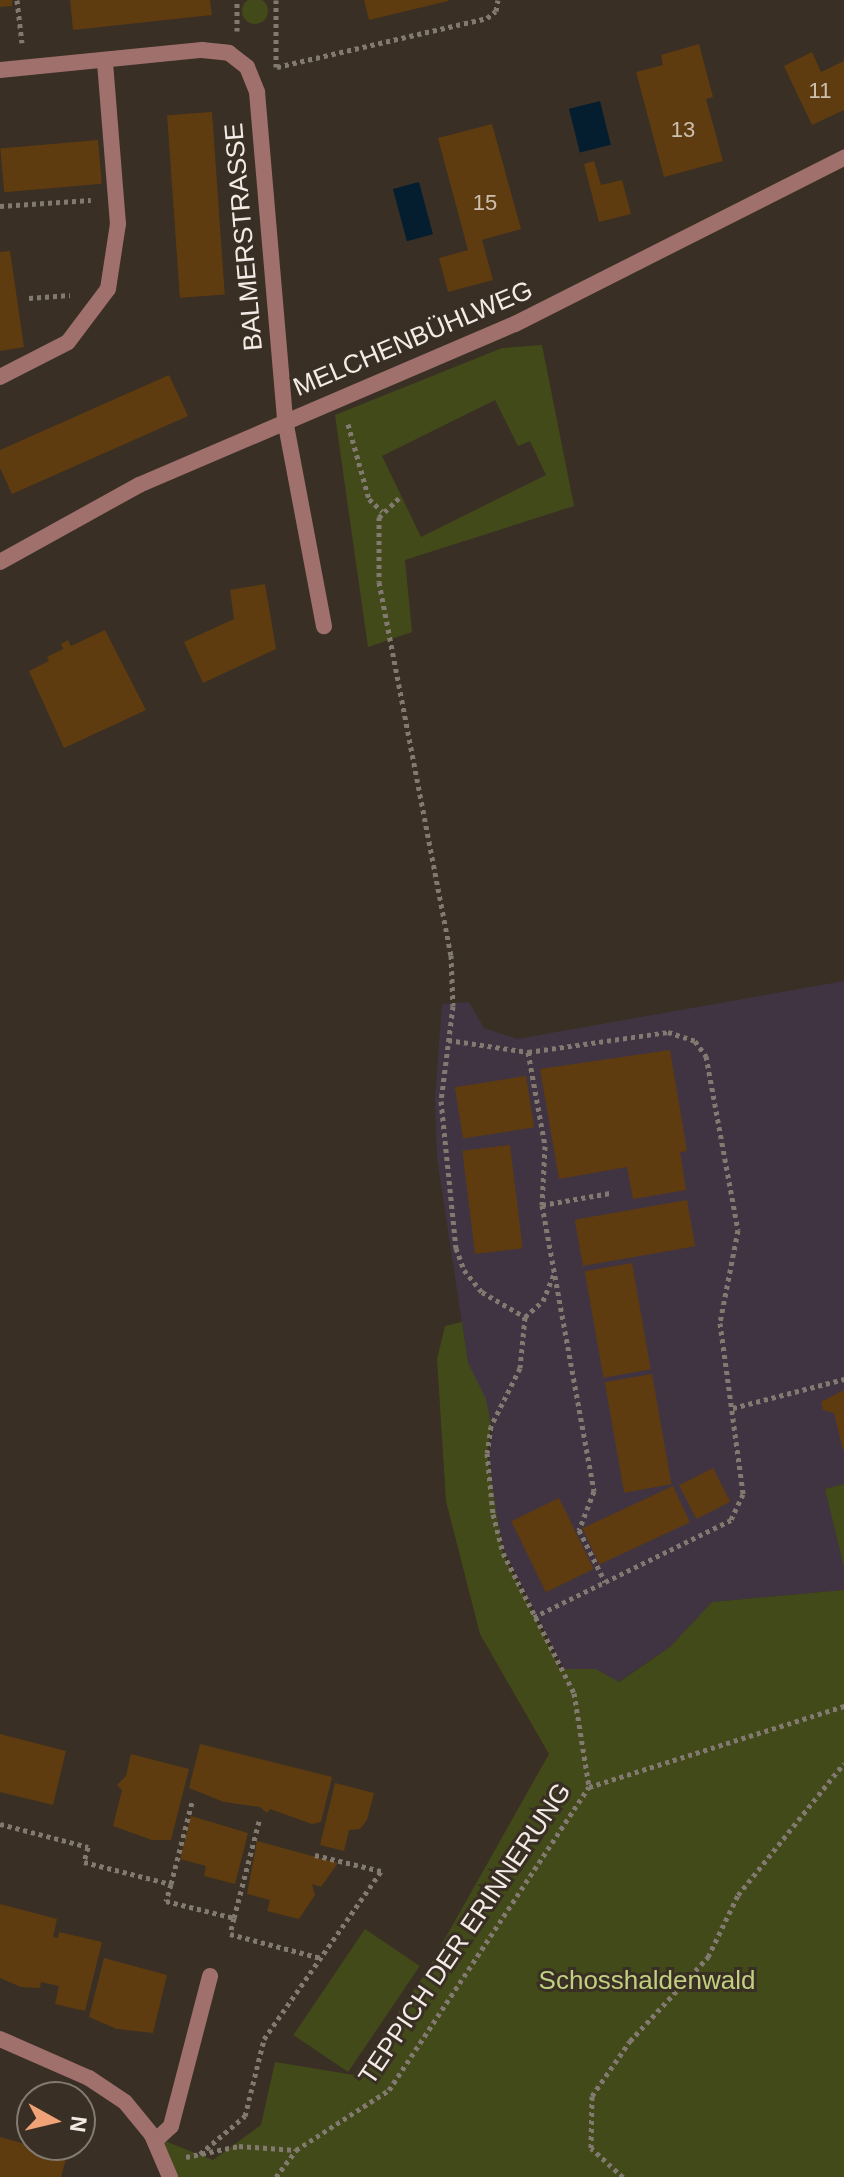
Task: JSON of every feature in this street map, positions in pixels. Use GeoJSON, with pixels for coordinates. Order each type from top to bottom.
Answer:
{"type":"FeatureCollection","features":[{"type":"Feature","properties":{"kind":"street"},"geometry":{"type":"LineString","coordinates":[[0,70],[202,50],[236,57],[251,72]]}},
{"type":"Feature","properties":{"kind":"street"},"geometry":{"type":"LineString","coordinates":[[0,377],[59,349],[98,308],[118,247],[105,61]]}},
{"type":"Feature","properties":{"kind":"street","name":"BALMERSTRASSE"},"geometry":{"type":"LineString","coordinates":[[251,72],[285,420],[324,626]]}},
{"type":"Feature","properties":{"kind":"street","name":"MELCHENBÜHLWEG"},"geometry":{"type":"LineString","coordinates":[[0,562],[139,485],[515,324],[844,158]]}},
{"type":"Feature","properties":{"kind":"street"},"geometry":{"type":"LineString","coordinates":[[155,2141],[171,2126],[210,1976]]}},
{"type":"Feature","properties":{"kind":"street"},"geometry":{"type":"LineString","coordinates":[[0,2039],[107,2089],[144,2122],[170,2177]]}},
{"type":"Feature","properties":{"kind":"path"},"geometry":{"type":"LineString","coordinates":[[17,0],[24,68]]}},
{"type":"Feature","properties":{"kind":"path"},"geometry":{"type":"LineString","coordinates":[[251,72],[487,18],[496,11],[498,0]]}},
{"type":"Feature","properties":{"kind":"path"},"geometry":{"type":"LineString","coordinates":[[0,206],[116,198]]}},
{"type":"Feature","properties":{"kind":"path"},"geometry":{"type":"LineString","coordinates":[[339,421],[352,426],[369,499],[382,511],[379,582],[451,955],[442,1144],[456,1248],[464,1270],[482,1292],[525,1317]]}},
{"type":"Feature","properties":{"kind":"path"},"geometry":{"type":"LineString","coordinates":[[382,511],[399,498]]}},
{"type":"Feature","properties":{"kind":"path"},"geometry":{"type":"LineString","coordinates":[[448,1040],[528,1052],[668,1032],[686,1035],[702,1048],[738,1230],[721,1305],[743,1494],[735,1516],[534,1617]]}},
{"type":"Feature","properties":{"kind":"path"},"geometry":{"type":"LineString","coordinates":[[528,1052],[545,1146],[542,1205],[594,1491],[579,1530],[605,1582]]}},
{"type":"Feature","properties":{"kind":"path"},"geometry":{"type":"LineString","coordinates":[[542,1205],[610,1193]]}},
{"type":"Feature","properties":{"kind":"path"},"geometry":{"type":"LineString","coordinates":[[555,1273],[543,1301],[525,1317],[520,1368],[491,1426],[487,1453],[503,1553],[574,1693],[589,1787]]}},
{"type":"Feature","properties":{"kind":"path"},"geometry":{"type":"LineString","coordinates":[[733,1408],[844,1379]]}},
{"type":"Feature","properties":{"kind":"path","name":"TEPPICH DER ERINNERUNG"},"geometry":{"type":"LineString","coordinates":[[276,2177],[296,2150],[389,2090],[589,1787],[844,1706]]}},
{"type":"Feature","properties":{"kind":"path"},"geometry":{"type":"LineString","coordinates":[[623,2177],[591,2148],[592,2096],[630,2041],[708,1957],[738,1895],[844,1763]]}},
{"type":"Feature","properties":{"kind":"path"},"geometry":{"type":"LineString","coordinates":[[192,1802],[166,1901],[234,1918]]}},
{"type":"Feature","properties":{"kind":"path"},"geometry":{"type":"LineString","coordinates":[[259,1821],[230,1934],[321,1958]]}},
{"type":"Feature","properties":{"kind":"path"},"geometry":{"type":"LineString","coordinates":[[0,1824],[88,1847],[84,1862],[171,1884]]}},
{"type":"Feature","properties":{"kind":"path"},"geometry":{"type":"LineString","coordinates":[[296,2150],[239,2146],[200,2154],[245,2116],[264,2039],[381,1871],[315,1855]]}},
{"type":"Feature","properties":{"kind":"shaded area"},"geometry":{"type":"Polygon","coordinates":[[[844,981],[844,1484],[825,1489],[844,1566],[844,1590],[712,1602],[670,1647],[618,1682],[596,1669],[564,1669],[505,1552],[495,1513],[489,1454],[493,1427],[468,1363],[437,1158],[435,1099],[442,1004],[469,1002],[484,1028],[517,1039],[844,981]]]}},
{"type":"Feature","properties":{"kind":"green space"},"geometry":{"type":"Polygon","coordinates":[[[255,-2],[264,2],[268,11],[264,20],[255,24],[246,20],[242,11],[246,2],[255,-2]]]}},
{"type":"Feature","properties":{"kind":"green space"},"geometry":{"type":"Polygon","coordinates":[[[542,345],[574,506],[405,560],[412,632],[368,647],[335,415],[502,348],[542,345]],[[495,400],[382,456],[421,537],[546,475],[530,441],[518,446],[495,400]]]}},
{"type":"Feature","properties":{"kind":"green space","name":"Schosshaldenwald"},"geometry":{"type":"Polygon","coordinates":[[[462,1322],[468,1363],[486,1399],[491,1425],[487,1453],[503,1554],[560,1669],[596,1669],[619,1682],[670,1647],[712,1602],[844,1590],[844,2177],[175,2177],[157,2138],[213,2160],[261,2125],[275,2062],[354,2075],[425,1974],[549,1754],[480,1634],[446,1501],[437,1359],[445,1326],[462,1322]]]}},
{"type":"Feature","properties":{"kind":"green space"},"geometry":{"type":"Polygon","coordinates":[[[844,1484],[844,1567],[825,1489],[844,1484]]]}},
{"type":"Feature","properties":{"kind":"green space"},"geometry":{"type":"Polygon","coordinates":[[[365,1929],[420,1966],[348,2072],[293,2035],[365,1929]]]}},
{"type":"Feature","properties":{"kind":"water"},"geometry":{"type":"Polygon","coordinates":[[[600,101],[611,145],[580,152],[569,109],[600,101]]]}},
{"type":"Feature","properties":{"kind":"water"},"geometry":{"type":"Polygon","coordinates":[[[419,182],[433,234],[407,241],[393,189],[419,182]]]}},
{"type":"Feature","properties":{"kind":"building"},"geometry":{"type":"Polygon","coordinates":[[[0,0],[12,0],[12,6],[0,7],[0,0]]]}},
{"type":"Feature","properties":{"kind":"building"},"geometry":{"type":"Polygon","coordinates":[[[70,0],[210,0],[212,15],[73,30],[70,0]]]}},
{"type":"Feature","properties":{"kind":"building"},"geometry":{"type":"Polygon","coordinates":[[[364,0],[448,0],[448,1],[369,20],[364,0]]]}},
{"type":"Feature","properties":{"kind":"building"},"geometry":{"type":"Polygon","coordinates":[[[699,44],[713,97],[706,99],[723,161],[664,177],[636,72],[663,65],[661,55],[699,44]]]}},
{"type":"Feature","properties":{"kind":"building"},"geometry":{"type":"Polygon","coordinates":[[[812,52],[821,72],[844,61],[844,110],[812,125],[784,66],[812,52]]]}},
{"type":"Feature","properties":{"kind":"building"},"geometry":{"type":"Polygon","coordinates":[[[212,112],[225,295],[180,298],[167,115],[212,112]]]}},
{"type":"Feature","properties":{"kind":"building"},"geometry":{"type":"Polygon","coordinates":[[[492,124],[521,229],[482,240],[493,280],[448,292],[439,258],[468,250],[438,138],[492,124]]]}},
{"type":"Feature","properties":{"kind":"building"},"geometry":{"type":"Polygon","coordinates":[[[98,140],[102,184],[4,192],[0,149],[98,140]]]}},
{"type":"Feature","properties":{"kind":"building"},"geometry":{"type":"Polygon","coordinates":[[[594,161],[601,185],[622,180],[631,214],[599,222],[584,164],[594,161]]]}},
{"type":"Feature","properties":{"kind":"building"},"geometry":{"type":"Polygon","coordinates":[[[10,251],[24,347],[0,351],[0,252],[10,251]]]}},
{"type":"Feature","properties":{"kind":"building"},"geometry":{"type":"Polygon","coordinates":[[[169,375],[188,416],[12,494],[0,468],[0,450],[169,375]]]}},
{"type":"Feature","properties":{"kind":"building"},"geometry":{"type":"Polygon","coordinates":[[[265,584],[276,649],[203,683],[184,642],[234,619],[230,590],[265,584]]]}},
{"type":"Feature","properties":{"kind":"building"},"geometry":{"type":"Polygon","coordinates":[[[105,630],[146,710],[64,748],[29,671],[49,661],[47,657],[63,649],[61,644],[68,640],[71,646],[105,630]]]}},
{"type":"Feature","properties":{"kind":"building"},"geometry":{"type":"Polygon","coordinates":[[[670,1050],[687,1151],[680,1152],[686,1190],[633,1199],[627,1167],[559,1179],[540,1069],[670,1050]]]}},
{"type":"Feature","properties":{"kind":"building"},"geometry":{"type":"Polygon","coordinates":[[[526,1076],[534,1127],[463,1139],[455,1087],[526,1076]]]}},
{"type":"Feature","properties":{"kind":"building"},"geometry":{"type":"Polygon","coordinates":[[[510,1145],[523,1248],[475,1254],[462,1151],[510,1145]]]}},
{"type":"Feature","properties":{"kind":"building"},"geometry":{"type":"Polygon","coordinates":[[[687,1200],[695,1246],[583,1266],[575,1220],[687,1200]]]}},
{"type":"Feature","properties":{"kind":"building"},"geometry":{"type":"Polygon","coordinates":[[[632,1263],[651,1369],[603,1378],[585,1271],[632,1263]]]}},
{"type":"Feature","properties":{"kind":"building"},"geometry":{"type":"Polygon","coordinates":[[[652,1374],[671,1484],[624,1493],[605,1382],[652,1374]]]}},
{"type":"Feature","properties":{"kind":"building"},"geometry":{"type":"Polygon","coordinates":[[[844,1390],[843,1450],[834,1413],[823,1410],[821,1402],[844,1390]]]}},
{"type":"Feature","properties":{"kind":"building"},"geometry":{"type":"Polygon","coordinates":[[[713,1468],[730,1502],[696,1519],[679,1485],[713,1468]]]}},
{"type":"Feature","properties":{"kind":"building"},"geometry":{"type":"Polygon","coordinates":[[[673,1486],[690,1522],[599,1565],[582,1528],[673,1486]]]}},
{"type":"Feature","properties":{"kind":"building"},"geometry":{"type":"Polygon","coordinates":[[[559,1498],[594,1569],[546,1592],[511,1521],[559,1498]]]}},
{"type":"Feature","properties":{"kind":"building"},"geometry":{"type":"Polygon","coordinates":[[[0,1734],[66,1751],[53,1805],[0,1792],[0,1734]]]}},
{"type":"Feature","properties":{"kind":"building"},"geometry":{"type":"Polygon","coordinates":[[[200,1744],[332,1777],[321,1822],[312,1824],[270,1809],[267,1813],[260,1807],[224,1802],[189,1788],[200,1744]]]}},
{"type":"Feature","properties":{"kind":"building"},"geometry":{"type":"Polygon","coordinates":[[[131,1754],[189,1769],[171,1840],[152,1840],[113,1826],[122,1790],[117,1785],[126,1776],[131,1754]]]}},
{"type":"Feature","properties":{"kind":"building"},"geometry":{"type":"Polygon","coordinates":[[[335,1783],[374,1793],[367,1820],[360,1829],[349,1830],[344,1851],[320,1845],[335,1783]]]}},
{"type":"Feature","properties":{"kind":"building"},"geometry":{"type":"Polygon","coordinates":[[[191,1816],[248,1833],[235,1884],[204,1876],[206,1866],[180,1859],[191,1816]]]}},
{"type":"Feature","properties":{"kind":"building"},"geometry":{"type":"Polygon","coordinates":[[[257,1841],[338,1863],[321,1887],[312,1884],[315,1895],[299,1919],[267,1911],[270,1900],[247,1894],[257,1841]]]}},
{"type":"Feature","properties":{"kind":"building"},"geometry":{"type":"Polygon","coordinates":[[[0,1904],[57,1919],[53,1937],[58,1938],[59,1932],[102,1942],[85,2011],[55,2004],[59,1986],[41,1982],[40,1988],[21,1987],[0,1978],[0,1904]]]}},
{"type":"Feature","properties":{"kind":"building"},"geometry":{"type":"Polygon","coordinates":[[[104,1958],[167,1975],[153,2033],[117,2029],[89,2017],[104,1958]]]}},
{"type":"Feature","properties":{"kind":"building"},"geometry":{"type":"Polygon","coordinates":[[[0,2137],[16,2142],[16,2161],[66,2161],[61,2177],[0,2177],[0,2137]]]}}]}
